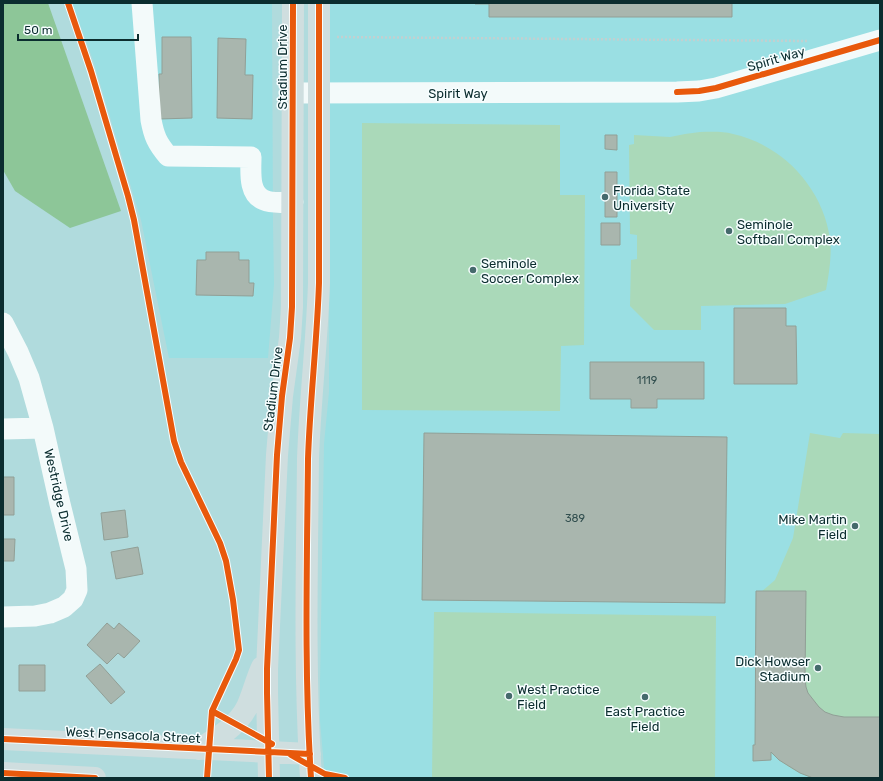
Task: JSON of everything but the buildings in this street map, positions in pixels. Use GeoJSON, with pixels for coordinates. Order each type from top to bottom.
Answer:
{"type":"FeatureCollection","features":[{"type":"Feature","properties":{"kind":"main road","name":"Stadium Drive"},"geometry":{"type":"LineString","coordinates":[[269,778],[267,694],[276,469],[282,396],[287,367],[292,307],[293,3]]}},
{"type":"Feature","properties":{"kind":"main road"},"geometry":{"type":"LineString","coordinates":[[311,778],[307,676],[308,459],[311,398],[318,314],[318,3]]}},
{"type":"Feature","properties":{"kind":"main road"},"geometry":{"type":"LineString","coordinates":[[293,202],[319,202]]}},
{"type":"Feature","properties":{"kind":"main road"},"geometry":{"type":"LineString","coordinates":[[199,749],[219,737],[240,718],[247,708],[268,655]]}},
{"type":"Feature","properties":{"kind":"main road","name":"West Pensacola Street"},"geometry":{"type":"LineString","coordinates":[[3,739],[310,754]]}},
{"type":"Feature","properties":{"kind":"main road"},"geometry":{"type":"LineString","coordinates":[[3,773],[95,778]]}},
{"type":"Feature","properties":{"kind":"street"},"geometry":{"type":"LineString","coordinates":[[142,3],[151,120],[154,134],[164,152],[168,156],[251,157],[252,185],[258,196],[264,200],[272,202],[293,202]]}},
{"type":"Feature","properties":{"kind":"street","name":"Spirit Way"},"geometry":{"type":"LineString","coordinates":[[293,93],[699,91],[734,83],[880,40]]}},
{"type":"Feature","properties":{"kind":"street","name":"Westridge Drive"},"geometry":{"type":"LineString","coordinates":[[3,323],[29,378],[43,428],[76,569],[77,590],[73,599],[50,614],[3,617]]}},
{"type":"Feature","properties":{"kind":"street"},"geometry":{"type":"LineString","coordinates":[[3,429],[43,428]]}},
{"type":"Feature","properties":{"kind":"path"},"geometry":{"type":"LineString","coordinates":[[332,37],[812,41]]}},
{"type":"Feature","properties":{"kind":"shaded area"},"geometry":{"type":"Polygon","coordinates":[[[72,3],[272,3],[274,284],[268,358],[169,358],[141,220],[93,60],[72,3]]]}},
{"type":"Feature","properties":{"kind":"shaded area","name":"Florida State University"},"geometry":{"type":"Polygon","coordinates":[[[330,3],[880,3],[880,778],[325,778],[320,721],[320,684],[324,444],[329,392],[330,3]]]}},
{"type":"Feature","properties":{"kind":"green space"},"geometry":{"type":"Polygon","coordinates":[[[3,3],[48,3],[121,211],[70,228],[15,191],[3,170],[3,3]]]}},
{"type":"Feature","properties":{"kind":"green space","name":"Seminole Soccer Complex"},"geometry":{"type":"Polygon","coordinates":[[[362,123],[560,125],[560,195],[585,195],[584,345],[561,346],[560,411],[362,410],[362,123]]]}},
{"type":"Feature","properties":{"kind":"green space","name":"Seminole Softball Complex"},"geometry":{"type":"Polygon","coordinates":[[[700,132],[721,132],[751,140],[768,148],[784,159],[798,172],[809,186],[819,203],[826,220],[831,245],[826,290],[785,304],[701,306],[701,330],[654,330],[630,306],[631,260],[637,259],[637,235],[630,234],[629,145],[634,144],[634,135],[670,137],[700,132]]]}},
{"type":"Feature","properties":{"kind":"green space","name":"Dick Howser Stadium"},"geometry":{"type":"Polygon","coordinates":[[[810,433],[840,438],[843,433],[880,434],[880,778],[813,778],[790,767],[769,751],[761,592],[775,580],[793,538],[810,433]]]}},
{"type":"Feature","properties":{"kind":"green space"},"geometry":{"type":"Polygon","coordinates":[[[434,612],[716,616],[715,778],[432,778],[434,612]]]}},
{"type":"Feature","properties":{"kind":"cycle path"},"geometry":{"type":"LineString","coordinates":[[68,3],[91,71],[134,220],[174,441],[181,462],[220,543],[226,561],[233,600],[239,650],[212,711],[207,778]]}},
{"type":"Feature","properties":{"kind":"cycle path"},"geometry":{"type":"LineString","coordinates":[[269,778],[267,669],[277,455],[292,307],[293,3]]}},
{"type":"Feature","properties":{"kind":"cycle path"},"geometry":{"type":"LineString","coordinates":[[311,778],[307,698],[306,618],[308,459],[319,283],[319,3]]}},
{"type":"Feature","properties":{"kind":"cycle path"},"geometry":{"type":"LineString","coordinates":[[677,92],[699,91],[716,88],[880,40]]}},
{"type":"Feature","properties":{"kind":"cycle path"},"geometry":{"type":"LineString","coordinates":[[212,711],[272,744]]}},
{"type":"Feature","properties":{"kind":"cycle path"},"geometry":{"type":"LineString","coordinates":[[3,739],[310,754]]}},
{"type":"Feature","properties":{"kind":"cycle path"},"geometry":{"type":"LineString","coordinates":[[291,755],[325,774],[345,778]]}},
{"type":"Feature","properties":{"kind":"cycle path"},"geometry":{"type":"LineString","coordinates":[[3,773],[95,778]]}},
{"type":"Feature","properties":{"kind":"place","name":"Florida State University"},"geometry":{"type":"Point","coordinates":[605,197]}},
{"type":"Feature","properties":{"kind":"place","name":"Seminole Softball Complex"},"geometry":{"type":"Point","coordinates":[729,231]}},
{"type":"Feature","properties":{"kind":"place","name":"Seminole Soccer Complex"},"geometry":{"type":"Point","coordinates":[473,270]}},
{"type":"Feature","properties":{"kind":"place","name":"Mike Martin Field"},"geometry":{"type":"Point","coordinates":[855,526]}},
{"type":"Feature","properties":{"kind":"place","name":"Dick Howser Stadium"},"geometry":{"type":"Point","coordinates":[818,668]}},
{"type":"Feature","properties":{"kind":"place","name":"West Practice Field"},"geometry":{"type":"Point","coordinates":[509,696]}},
{"type":"Feature","properties":{"kind":"place","name":"East Practice Field"},"geometry":{"type":"Point","coordinates":[645,697]}}]}
